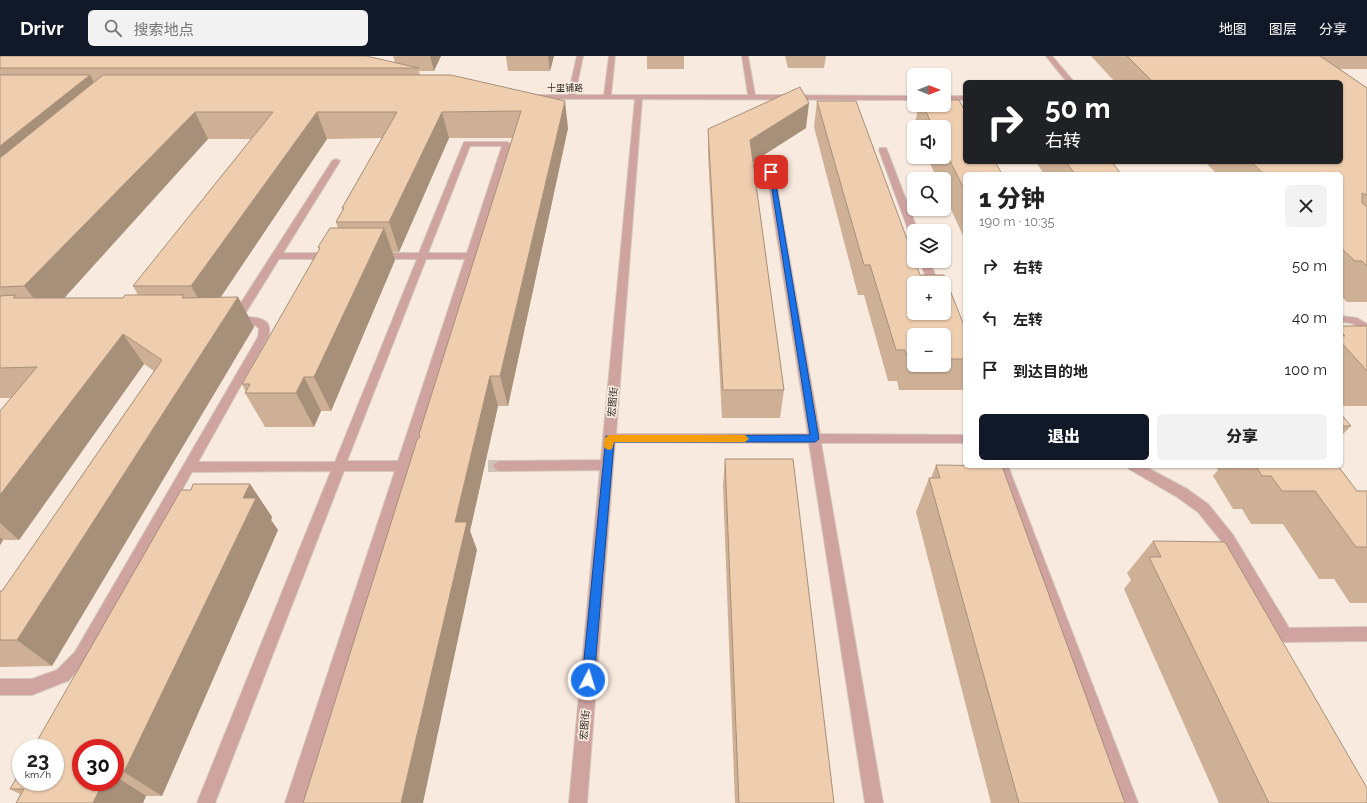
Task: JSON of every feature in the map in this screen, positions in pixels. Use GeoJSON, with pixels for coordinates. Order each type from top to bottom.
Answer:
{"type":"FeatureCollection","features":[{"type":"Feature","properties":{"kind":"street"},"geometry":{"type":"LineString","coordinates":[[571,97],[580,56]]}},
{"type":"Feature","properties":{"kind":"street"},"geometry":{"type":"LineString","coordinates":[[607,98],[612,56]]}},
{"type":"Feature","properties":{"kind":"street"},"geometry":{"type":"LineString","coordinates":[[745,56],[752,98]]}},
{"type":"Feature","properties":{"kind":"street"},"geometry":{"type":"LineString","coordinates":[[1049,56],[1069,80]]}},
{"type":"Feature","properties":{"kind":"street","name":"十里铺路"},"geometry":{"type":"LineString","coordinates":[[524,97],[907,98]]}},
{"type":"Feature","properties":{"kind":"street","name":"宏图街"},"geometry":{"type":"LineString","coordinates":[[578,803],[639,98]]}},
{"type":"Feature","properties":{"kind":"street"},"geometry":{"type":"LineString","coordinates":[[951,98],[963,98]]}},
{"type":"Feature","properties":{"kind":"street"},"geometry":{"type":"LineString","coordinates":[[206,803],[467,144],[507,144],[294,803]]}},
{"type":"Feature","properties":{"kind":"street"},"geometry":{"type":"LineString","coordinates":[[883,150],[911,224]]}},
{"type":"Feature","properties":{"kind":"street"},"geometry":{"type":"LineString","coordinates":[[236,320],[336,161]]}},
{"type":"Feature","properties":{"kind":"street"},"geometry":{"type":"LineString","coordinates":[[771,172],[874,803]]}},
{"type":"Feature","properties":{"kind":"street"},"geometry":{"type":"LineString","coordinates":[[276,256],[346,256]]}},
{"type":"Feature","properties":{"kind":"street"},"geometry":{"type":"LineString","coordinates":[[369,256],[471,256]]}},
{"type":"Feature","properties":{"kind":"street"},"geometry":{"type":"LineString","coordinates":[[1343,319],[1354,320],[1367,328]]}},
{"type":"Feature","properties":{"kind":"street"},"geometry":{"type":"LineString","coordinates":[[0,687],[32,687],[62,676],[80,657],[263,337],[264,327],[254,320],[220,320]]}},
{"type":"Feature","properties":{"kind":"street"},"geometry":{"type":"LineString","coordinates":[[609,438],[963,439]]}},
{"type":"Feature","properties":{"kind":"street"},"geometry":{"type":"LineString","coordinates":[[499,466],[607,465]]}},
{"type":"Feature","properties":{"kind":"street"},"geometry":{"type":"LineString","coordinates":[[189,467],[424,466]]}},
{"type":"Feature","properties":{"kind":"street"},"geometry":{"type":"LineString","coordinates":[[1003,468],[1129,803]]}},
{"type":"Feature","properties":{"kind":"street"},"geometry":{"type":"LineString","coordinates":[[1137,468],[1182,493],[1203,508],[1228,539],[1285,635],[1367,634]]}},
{"type":"Feature","properties":{"kind":"building"},"geometry":{"type":"Polygon","coordinates":[[[0,56],[366,56],[419,68],[0,68],[0,56]]]}},
{"type":"Feature","properties":{"kind":"building"},"geometry":{"type":"Polygon","coordinates":[[[1127,56],[1320,56],[1367,88],[1367,195],[1362,193],[1362,203],[1367,207],[1367,266],[1362,261],[1355,261],[1343,250],[1343,172],[1262,172],[1253,164],[1343,164],[1343,80],[1151,80],[1127,56]]]}},
{"type":"Feature","properties":{"kind":"building"},"geometry":{"type":"Polygon","coordinates":[[[0,75],[90,75],[0,146],[0,75]]]}},
{"type":"Feature","properties":{"kind":"building"},"geometry":{"type":"Polygon","coordinates":[[[103,75],[451,75],[565,101],[500,376],[490,376],[455,522],[467,522],[401,803],[303,803],[417,440],[420,437],[419,434],[521,111],[442,112],[389,222],[336,222],[344,208],[342,208],[397,112],[317,112],[191,286],[133,286],[273,112],[195,112],[24,286],[0,287],[0,158],[103,75]]]}},
{"type":"Feature","properties":{"kind":"building"},"geometry":{"type":"Polygon","coordinates":[[[800,87],[809,103],[750,140],[784,390],[723,390],[708,129],[800,87]]]}},
{"type":"Feature","properties":{"kind":"building"},"geometry":{"type":"Polygon","coordinates":[[[951,100],[959,100],[963,107],[963,164],[996,164],[1001,172],[963,172],[963,187],[951,163],[951,120],[930,120],[926,112],[951,112],[951,100]]]}},
{"type":"Feature","properties":{"kind":"building"},"geometry":{"type":"Polygon","coordinates":[[[817,101],[856,101],[907,239],[907,268],[918,268],[920,275],[944,275],[907,276],[907,320],[951,320],[951,293],[963,323],[963,359],[951,359],[951,328],[907,328],[907,356],[905,350],[896,350],[870,265],[864,265],[817,101]]]}},
{"type":"Feature","properties":{"kind":"building"},"geometry":{"type":"Polygon","coordinates":[[[1068,164],[1114,164],[1120,172],[1074,172],[1068,164]]]}},
{"type":"Feature","properties":{"kind":"building"},"geometry":{"type":"Polygon","coordinates":[[[330,228],[384,228],[314,377],[304,377],[296,393],[245,393],[250,384],[242,384],[330,228]]]}},
{"type":"Feature","properties":{"kind":"building"},"geometry":{"type":"Polygon","coordinates":[[[16,295],[13,298],[123,298],[125,295],[184,295],[182,298],[238,297],[17,640],[0,640],[0,591],[2,591],[162,360],[123,334],[0,495],[0,411],[37,367],[0,368],[0,296],[16,295]]]}},
{"type":"Feature","properties":{"kind":"building"},"geometry":{"type":"Polygon","coordinates":[[[1343,326],[1367,326],[1367,371],[1343,344],[1343,336],[1345,336],[1343,334],[1343,326]]]}},
{"type":"Feature","properties":{"kind":"building"},"geometry":{"type":"Polygon","coordinates":[[[1343,416],[1351,426],[1343,426],[1343,416]]]}},
{"type":"Feature","properties":{"kind":"building"},"geometry":{"type":"Polygon","coordinates":[[[725,459],[793,459],[834,803],[739,803],[725,459]]]}},
{"type":"Feature","properties":{"kind":"building"},"geometry":{"type":"Polygon","coordinates":[[[936,465],[963,465],[963,468],[1003,468],[1125,803],[1019,803],[929,478],[940,478],[936,465]]]}},
{"type":"Feature","properties":{"kind":"building"},"geometry":{"type":"Polygon","coordinates":[[[1257,468],[1340,468],[1357,491],[1367,491],[1367,547],[1356,547],[1315,491],[1282,491],[1271,476],[1262,476],[1257,468]]]}},
{"type":"Feature","properties":{"kind":"building"},"geometry":{"type":"Polygon","coordinates":[[[193,484],[250,484],[243,498],[256,498],[124,772],[124,739],[72,739],[72,791],[99,791],[93,803],[16,803],[23,791],[64,791],[64,739],[38,739],[181,490],[191,490],[193,484]]]}},
{"type":"Feature","properties":{"kind":"building"},"geometry":{"type":"Polygon","coordinates":[[[1153,541],[1225,542],[1367,788],[1367,803],[1269,803],[1149,557],[1161,557],[1153,541]]]}},
{"type":"Feature","properties":{"kind":"tunnel"},"geometry":{"type":"LineString","coordinates":[[470,466],[499,466]]}},
{"type":"Feature","properties":{"kind":"slow traffic"},"geometry":{"type":"LineString","coordinates":[[608,447],[609,438],[745,439]]}},
{"type":"Feature","properties":{"kind":"route"},"geometry":{"type":"LineString","coordinates":[[588,680],[609,438],[815,439],[771,172]]}}]}
